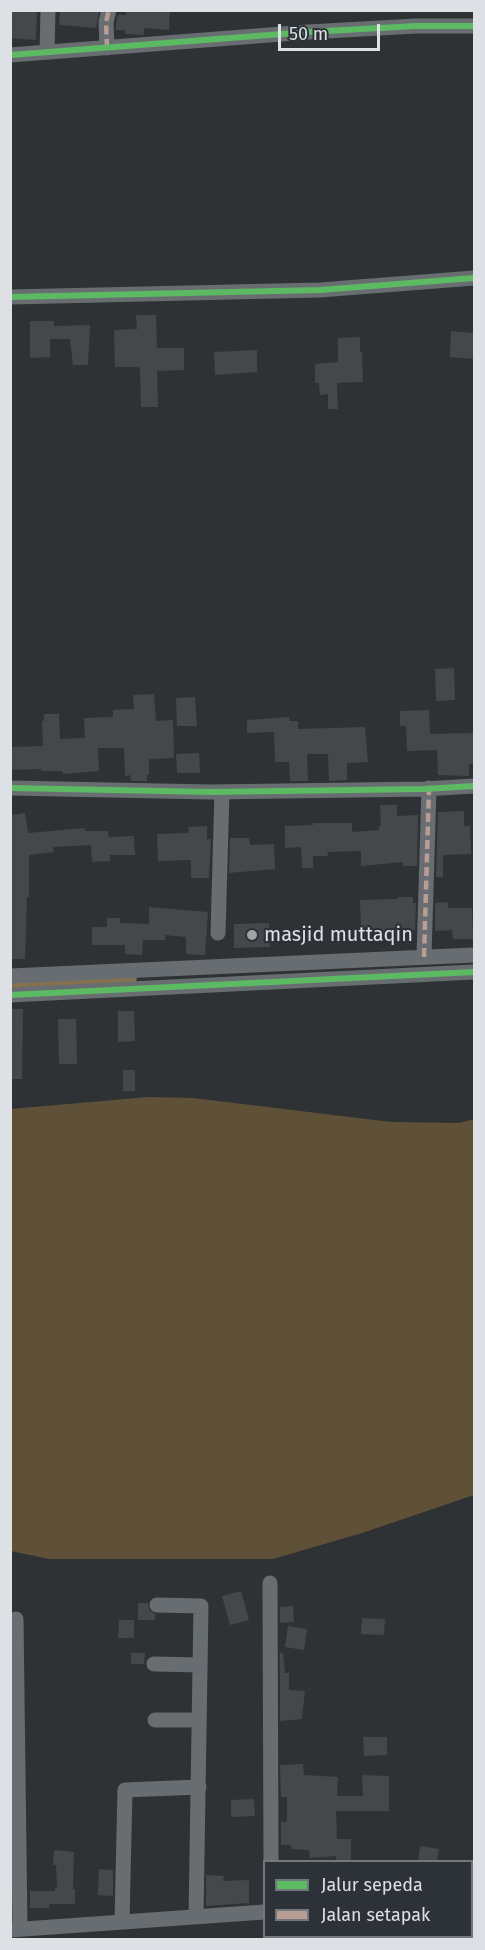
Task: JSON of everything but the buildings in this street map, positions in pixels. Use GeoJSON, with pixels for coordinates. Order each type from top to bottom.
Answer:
{"type":"FeatureCollection","features":[{"type":"Feature","properties":{"kind":"street"},"geometry":{"type":"LineString","coordinates":[[47,52],[48,10]]}},
{"type":"Feature","properties":{"kind":"street"},"geometry":{"type":"LineString","coordinates":[[107,48],[106,22],[109,10]]}},
{"type":"Feature","properties":{"kind":"street"},"geometry":{"type":"LineString","coordinates":[[10,55],[308,32],[416,26],[474,26]]}},
{"type":"Feature","properties":{"kind":"street"},"geometry":{"type":"LineString","coordinates":[[10,297],[320,290],[474,278]]}},
{"type":"Feature","properties":{"kind":"street"},"geometry":{"type":"LineString","coordinates":[[10,788],[222,792],[474,786]]}},
{"type":"Feature","properties":{"kind":"street"},"geometry":{"type":"LineString","coordinates":[[424,957],[429,788]]}},
{"type":"Feature","properties":{"kind":"street"},"geometry":{"type":"LineString","coordinates":[[218,933],[222,792]]}},
{"type":"Feature","properties":{"kind":"street"},"geometry":{"type":"LineString","coordinates":[[10,976],[474,955]]}},
{"type":"Feature","properties":{"kind":"street"},"geometry":{"type":"LineString","coordinates":[[10,995],[474,972]]}},
{"type":"Feature","properties":{"kind":"street"},"geometry":{"type":"LineString","coordinates":[[270,1583],[271,1860]]}},
{"type":"Feature","properties":{"kind":"street"},"geometry":{"type":"LineString","coordinates":[[157,1605],[201,1606],[196,1917]]}},
{"type":"Feature","properties":{"kind":"street"},"geometry":{"type":"LineString","coordinates":[[16,1619],[15,1929],[263,1912]]}},
{"type":"Feature","properties":{"kind":"street"},"geometry":{"type":"LineString","coordinates":[[154,1664],[200,1665]]}},
{"type":"Feature","properties":{"kind":"street"},"geometry":{"type":"LineString","coordinates":[[155,1720],[199,1720]]}},
{"type":"Feature","properties":{"kind":"street"},"geometry":{"type":"LineString","coordinates":[[122,1922],[125,1790],[199,1787]]}},
{"type":"Feature","properties":{"kind":"shaded area"},"geometry":{"type":"Polygon","coordinates":[[[148,1097],[193,1098],[391,1122],[459,1123],[474,1119],[474,1495],[362,1533],[273,1559],[49,1559],[11,1551],[11,1109],[148,1097]]]}},
{"type":"Feature","properties":{"kind":"waterway"},"geometry":{"type":"LineString","coordinates":[[10,985],[125,977]]}},
{"type":"Feature","properties":{"kind":"marked path"},"geometry":{"type":"LineString","coordinates":[[107,48],[106,22],[109,10]]}},
{"type":"Feature","properties":{"kind":"marked path"},"geometry":{"type":"LineString","coordinates":[[424,957],[429,788]]}},
{"type":"Feature","properties":{"kind":"cycle path"},"geometry":{"type":"LineString","coordinates":[[10,55],[308,32],[416,26],[474,26]]}},
{"type":"Feature","properties":{"kind":"cycle path"},"geometry":{"type":"LineString","coordinates":[[10,297],[320,290],[474,278]]}},
{"type":"Feature","properties":{"kind":"cycle path"},"geometry":{"type":"LineString","coordinates":[[10,788],[211,792],[424,789],[474,786]]}},
{"type":"Feature","properties":{"kind":"cycle path"},"geometry":{"type":"LineString","coordinates":[[10,995],[474,972]]}},
{"type":"Feature","properties":{"kind":"place","name":"masjid muttaqin"},"geometry":{"type":"Point","coordinates":[252,935]}}]}
